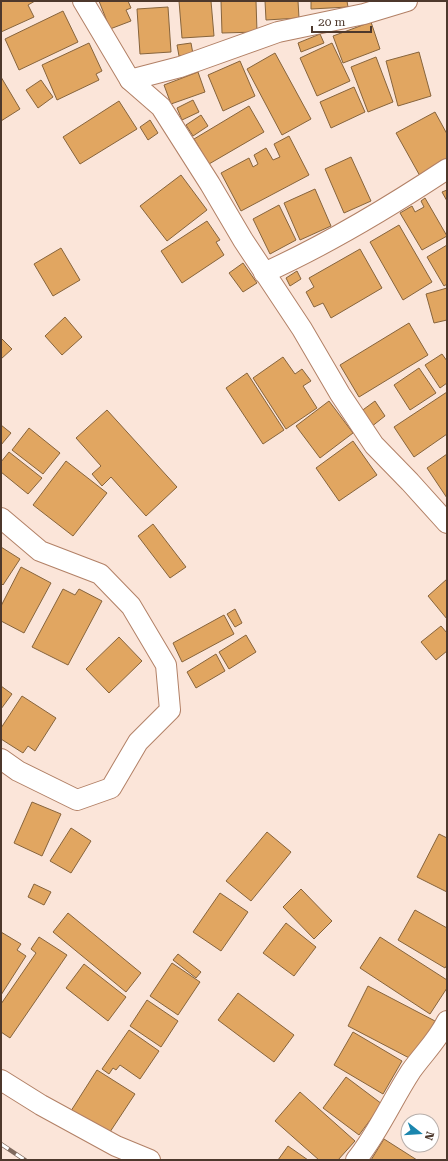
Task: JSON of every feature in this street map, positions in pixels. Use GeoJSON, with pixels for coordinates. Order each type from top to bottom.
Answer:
{"type":"FeatureCollection","features":[{"type":"Feature","properties":{"kind":"street"},"geometry":{"type":"LineString","coordinates":[[83,1],[130,80],[161,107],[210,184],[243,240],[302,329],[340,394],[374,445],[447,523]]}},
{"type":"Feature","properties":{"kind":"street"},"geometry":{"type":"LineString","coordinates":[[130,80],[180,67],[278,32],[364,14],[407,1]]}},
{"type":"Feature","properties":{"kind":"street"},"geometry":{"type":"LineString","coordinates":[[264,273],[297,258],[370,218],[447,169]]}},
{"type":"Feature","properties":{"kind":"street"},"geometry":{"type":"LineString","coordinates":[[1,518],[40,551],[100,574],[131,606],[166,665],[170,710],[138,742],[111,788],[77,800],[18,771],[1,759]]}},
{"type":"Feature","properties":{"kind":"street"},"geometry":{"type":"LineString","coordinates":[[356,1160],[368,1146],[412,1070],[443,1030],[447,1021]]}},
{"type":"Feature","properties":{"kind":"street"},"geometry":{"type":"LineString","coordinates":[[1,1080],[41,1105],[116,1146],[150,1160]]}},
{"type":"Feature","properties":{"kind":"building"},"geometry":{"type":"Polygon","coordinates":[[[1,1],[35,1],[28,5],[34,17],[1,32],[1,1]]]}},
{"type":"Feature","properties":{"kind":"building"},"geometry":{"type":"Polygon","coordinates":[[[99,1],[128,1],[131,8],[126,10],[131,21],[110,29],[99,1]]]}},
{"type":"Feature","properties":{"kind":"building"},"geometry":{"type":"Polygon","coordinates":[[[179,1],[211,1],[214,36],[182,38],[179,1]]]}},
{"type":"Feature","properties":{"kind":"building"},"geometry":{"type":"Polygon","coordinates":[[[221,1],[256,1],[257,32],[222,33],[221,1]]]}},
{"type":"Feature","properties":{"kind":"building"},"geometry":{"type":"Polygon","coordinates":[[[265,1],[298,1],[299,18],[266,20],[265,1]]]}},
{"type":"Feature","properties":{"kind":"building"},"geometry":{"type":"Polygon","coordinates":[[[311,1],[347,1],[348,7],[311,9],[311,1]]]}},
{"type":"Feature","properties":{"kind":"building"},"geometry":{"type":"Polygon","coordinates":[[[168,7],[171,52],[140,54],[137,9],[168,7]]]}},
{"type":"Feature","properties":{"kind":"building"},"geometry":{"type":"Polygon","coordinates":[[[63,11],[78,42],[19,70],[5,39],[63,11]]]}},
{"type":"Feature","properties":{"kind":"building"},"geometry":{"type":"Polygon","coordinates":[[[371,22],[380,49],[343,63],[333,36],[371,22]]]}},
{"type":"Feature","properties":{"kind":"building"},"geometry":{"type":"Polygon","coordinates":[[[320,34],[324,43],[301,52],[298,43],[320,34]]]}},
{"type":"Feature","properties":{"kind":"building"},"geometry":{"type":"Polygon","coordinates":[[[89,43],[102,71],[96,74],[99,80],[57,100],[42,65],[89,43]]]}},
{"type":"Feature","properties":{"kind":"building"},"geometry":{"type":"Polygon","coordinates":[[[191,43],[193,54],[179,56],[177,45],[191,43]]]}},
{"type":"Feature","properties":{"kind":"building"},"geometry":{"type":"Polygon","coordinates":[[[332,43],[350,81],[317,96],[300,58],[332,43]]]}},
{"type":"Feature","properties":{"kind":"building"},"geometry":{"type":"Polygon","coordinates":[[[419,52],[431,96],[398,106],[386,61],[419,52]]]}},
{"type":"Feature","properties":{"kind":"building"},"geometry":{"type":"Polygon","coordinates":[[[275,53],[311,119],[282,135],[247,69],[275,53]]]}},
{"type":"Feature","properties":{"kind":"building"},"geometry":{"type":"Polygon","coordinates":[[[376,57],[393,102],[368,112],[351,67],[376,57]]]}},
{"type":"Feature","properties":{"kind":"building"},"geometry":{"type":"Polygon","coordinates":[[[240,61],[255,96],[223,111],[208,75],[240,61]]]}},
{"type":"Feature","properties":{"kind":"building"},"geometry":{"type":"Polygon","coordinates":[[[198,72],[205,92],[171,104],[164,85],[198,72]]]}},
{"type":"Feature","properties":{"kind":"building"},"geometry":{"type":"Polygon","coordinates":[[[1,77],[20,109],[1,121],[1,77]]]}},
{"type":"Feature","properties":{"kind":"building"},"geometry":{"type":"Polygon","coordinates":[[[41,80],[53,97],[38,108],[26,90],[41,80]]]}},
{"type":"Feature","properties":{"kind":"building"},"geometry":{"type":"Polygon","coordinates":[[[354,87],[365,112],[331,128],[320,102],[354,87]]]}},
{"type":"Feature","properties":{"kind":"building"},"geometry":{"type":"Polygon","coordinates":[[[193,100],[199,112],[182,120],[177,108],[193,100]]]}},
{"type":"Feature","properties":{"kind":"building"},"geometry":{"type":"Polygon","coordinates":[[[119,101],[137,129],[80,164],[63,137],[119,101]]]}},
{"type":"Feature","properties":{"kind":"building"},"geometry":{"type":"Polygon","coordinates":[[[249,106],[264,132],[209,164],[194,139],[249,106]]]}},
{"type":"Feature","properties":{"kind":"building"},"geometry":{"type":"Polygon","coordinates":[[[435,112],[447,134],[447,161],[420,176],[396,133],[435,112]]]}},
{"type":"Feature","properties":{"kind":"building"},"geometry":{"type":"Polygon","coordinates":[[[201,115],[208,126],[193,136],[186,125],[201,115]]]}},
{"type":"Feature","properties":{"kind":"building"},"geometry":{"type":"Polygon","coordinates":[[[150,120],[158,133],[148,140],[140,127],[150,120]]]}},
{"type":"Feature","properties":{"kind":"building"},"geometry":{"type":"Polygon","coordinates":[[[289,136],[309,175],[241,211],[221,173],[249,158],[253,167],[258,164],[254,155],[266,148],[273,160],[280,157],[274,144],[289,136]]]}},
{"type":"Feature","properties":{"kind":"building"},"geometry":{"type":"Polygon","coordinates":[[[351,157],[371,201],[344,213],[325,169],[351,157]]]}},
{"type":"Feature","properties":{"kind":"building"},"geometry":{"type":"Polygon","coordinates":[[[181,175],[207,210],[167,241],[140,206],[181,175]]]}},
{"type":"Feature","properties":{"kind":"building"},"geometry":{"type":"Polygon","coordinates":[[[315,189],[331,226],[300,240],[284,203],[315,189]]]}},
{"type":"Feature","properties":{"kind":"building"},"geometry":{"type":"Polygon","coordinates":[[[447,190],[447,201],[442,192],[447,190]]]}},
{"type":"Feature","properties":{"kind":"building"},"geometry":{"type":"Polygon","coordinates":[[[425,198],[447,236],[422,250],[400,213],[412,206],[415,212],[424,207],[421,201],[425,198]]]}},
{"type":"Feature","properties":{"kind":"building"},"geometry":{"type":"Polygon","coordinates":[[[279,205],[296,240],[270,254],[253,219],[279,205]]]}},
{"type":"Feature","properties":{"kind":"building"},"geometry":{"type":"Polygon","coordinates":[[[207,221],[220,240],[216,242],[224,255],[182,283],[161,251],[207,221]]]}},
{"type":"Feature","properties":{"kind":"building"},"geometry":{"type":"Polygon","coordinates":[[[399,225],[432,282],[403,300],[370,242],[399,225]]]}},
{"type":"Feature","properties":{"kind":"building"},"geometry":{"type":"Polygon","coordinates":[[[447,245],[447,284],[444,286],[427,257],[447,245]]]}},
{"type":"Feature","properties":{"kind":"building"},"geometry":{"type":"Polygon","coordinates":[[[61,248],[80,280],[53,296],[34,264],[61,248]]]}},
{"type":"Feature","properties":{"kind":"building"},"geometry":{"type":"Polygon","coordinates":[[[360,249],[382,288],[331,318],[323,303],[314,307],[306,292],[314,287],[309,278],[360,249]]]}},
{"type":"Feature","properties":{"kind":"building"},"geometry":{"type":"Polygon","coordinates":[[[243,263],[257,283],[243,292],[229,273],[243,263]]]}},
{"type":"Feature","properties":{"kind":"building"},"geometry":{"type":"Polygon","coordinates":[[[297,271],[301,279],[290,286],[286,278],[297,271]]]}},
{"type":"Feature","properties":{"kind":"building"},"geometry":{"type":"Polygon","coordinates":[[[447,288],[447,320],[434,323],[426,294],[447,288]]]}},
{"type":"Feature","properties":{"kind":"building"},"geometry":{"type":"Polygon","coordinates":[[[65,317],[82,337],[62,355],[45,336],[65,317]]]}},
{"type":"Feature","properties":{"kind":"building"},"geometry":{"type":"Polygon","coordinates":[[[409,323],[428,355],[359,397],[340,365],[409,323]]]}},
{"type":"Feature","properties":{"kind":"building"},"geometry":{"type":"Polygon","coordinates":[[[1,338],[12,349],[1,359],[1,338]]]}},
{"type":"Feature","properties":{"kind":"building"},"geometry":{"type":"Polygon","coordinates":[[[442,354],[447,361],[447,383],[440,388],[425,365],[442,354]]]}},
{"type":"Feature","properties":{"kind":"building"},"geometry":{"type":"Polygon","coordinates":[[[283,357],[295,374],[302,369],[311,381],[303,386],[317,408],[286,429],[253,378],[283,357]]]}},
{"type":"Feature","properties":{"kind":"building"},"geometry":{"type":"Polygon","coordinates":[[[419,368],[436,393],[410,410],[394,385],[419,368]]]}},
{"type":"Feature","properties":{"kind":"building"},"geometry":{"type":"Polygon","coordinates":[[[247,373],[284,430],[263,444],[226,388],[247,373]]]}},
{"type":"Feature","properties":{"kind":"building"},"geometry":{"type":"Polygon","coordinates":[[[447,392],[447,434],[414,457],[394,427],[447,392]]]}},
{"type":"Feature","properties":{"kind":"building"},"geometry":{"type":"Polygon","coordinates":[[[329,401],[353,433],[320,458],[296,426],[329,401]]]}},
{"type":"Feature","properties":{"kind":"building"},"geometry":{"type":"Polygon","coordinates":[[[375,401],[385,416],[371,427],[360,412],[375,401]]]}},
{"type":"Feature","properties":{"kind":"building"},"geometry":{"type":"Polygon","coordinates":[[[107,410],[177,487],[146,516],[111,477],[102,486],[92,474],[101,466],[76,438],[107,410]]]}},
{"type":"Feature","properties":{"kind":"building"},"geometry":{"type":"Polygon","coordinates":[[[1,425],[11,433],[1,445],[1,425]]]}},
{"type":"Feature","properties":{"kind":"building"},"geometry":{"type":"Polygon","coordinates":[[[29,428],[60,453],[43,474],[12,450],[29,428]]]}},
{"type":"Feature","properties":{"kind":"building"},"geometry":{"type":"Polygon","coordinates":[[[353,441],[377,475],[339,501],[316,468],[353,441]]]}},
{"type":"Feature","properties":{"kind":"building"},"geometry":{"type":"Polygon","coordinates":[[[9,452],[42,478],[28,494],[1,472],[1,462],[9,452]]]}},
{"type":"Feature","properties":{"kind":"building"},"geometry":{"type":"Polygon","coordinates":[[[447,454],[447,498],[427,468],[447,454]]]}},
{"type":"Feature","properties":{"kind":"building"},"geometry":{"type":"Polygon","coordinates":[[[66,461],[107,493],[73,536],[33,505],[66,461]]]}},
{"type":"Feature","properties":{"kind":"building"},"geometry":{"type":"Polygon","coordinates":[[[153,524],[186,567],[170,578],[138,536],[153,524]]]}},
{"type":"Feature","properties":{"kind":"building"},"geometry":{"type":"Polygon","coordinates":[[[1,547],[20,559],[3,585],[1,583],[1,547]]]}},
{"type":"Feature","properties":{"kind":"building"},"geometry":{"type":"Polygon","coordinates":[[[21,567],[51,583],[24,633],[1,621],[1,606],[21,567]]]}},
{"type":"Feature","properties":{"kind":"building"},"geometry":{"type":"Polygon","coordinates":[[[447,579],[447,619],[428,596],[447,579]]]}},
{"type":"Feature","properties":{"kind":"building"},"geometry":{"type":"Polygon","coordinates":[[[63,589],[75,595],[79,589],[102,601],[68,665],[32,647],[63,589]]]}},
{"type":"Feature","properties":{"kind":"building"},"geometry":{"type":"Polygon","coordinates":[[[235,609],[242,623],[235,627],[227,614],[235,609]]]}},
{"type":"Feature","properties":{"kind":"building"},"geometry":{"type":"Polygon","coordinates":[[[224,615],[234,634],[182,662],[173,643],[224,615]]]}},
{"type":"Feature","properties":{"kind":"building"},"geometry":{"type":"Polygon","coordinates":[[[441,626],[447,633],[447,651],[436,660],[421,642],[441,626]]]}},
{"type":"Feature","properties":{"kind":"building"},"geometry":{"type":"Polygon","coordinates":[[[246,635],[256,652],[229,669],[219,652],[246,635]]]}},
{"type":"Feature","properties":{"kind":"building"},"geometry":{"type":"Polygon","coordinates":[[[119,637],[142,661],[109,693],[86,669],[119,637]]]}},
{"type":"Feature","properties":{"kind":"building"},"geometry":{"type":"Polygon","coordinates":[[[216,654],[225,671],[196,688],[187,672],[216,654]]]}},
{"type":"Feature","properties":{"kind":"building"},"geometry":{"type":"Polygon","coordinates":[[[1,686],[12,694],[1,709],[1,686]]]}},
{"type":"Feature","properties":{"kind":"building"},"geometry":{"type":"Polygon","coordinates":[[[22,696],[56,718],[35,751],[28,746],[23,753],[1,739],[1,728],[22,696]]]}},
{"type":"Feature","properties":{"kind":"building"},"geometry":{"type":"Polygon","coordinates":[[[32,802],[61,814],[42,856],[14,843],[32,802]]]}},
{"type":"Feature","properties":{"kind":"building"},"geometry":{"type":"Polygon","coordinates":[[[71,828],[91,841],[71,873],[50,861],[71,828]]]}},
{"type":"Feature","properties":{"kind":"building"},"geometry":{"type":"Polygon","coordinates":[[[267,832],[291,852],[251,901],[226,881],[267,832]]]}},
{"type":"Feature","properties":{"kind":"building"},"geometry":{"type":"Polygon","coordinates":[[[439,834],[447,838],[447,892],[417,877],[439,834]]]}},
{"type":"Feature","properties":{"kind":"building"},"geometry":{"type":"Polygon","coordinates":[[[34,884],[51,892],[44,905],[28,897],[34,884]]]}},
{"type":"Feature","properties":{"kind":"building"},"geometry":{"type":"Polygon","coordinates":[[[301,889],[332,921],[314,939],[283,907],[301,889]]]}},
{"type":"Feature","properties":{"kind":"building"},"geometry":{"type":"Polygon","coordinates":[[[220,893],[248,912],[221,951],[193,932],[220,893]]]}},
{"type":"Feature","properties":{"kind":"building"},"geometry":{"type":"Polygon","coordinates":[[[415,910],[447,928],[447,965],[445,968],[398,940],[415,910]]]}},
{"type":"Feature","properties":{"kind":"building"},"geometry":{"type":"Polygon","coordinates":[[[68,913],[141,973],[126,992],[53,932],[68,913]]]}},
{"type":"Feature","properties":{"kind":"building"},"geometry":{"type":"Polygon","coordinates":[[[286,923],[316,947],[294,976],[263,953],[286,923]]]}},
{"type":"Feature","properties":{"kind":"building"},"geometry":{"type":"Polygon","coordinates":[[[1,932],[21,944],[17,950],[26,956],[1,995],[1,932]]]}},
{"type":"Feature","properties":{"kind":"building"},"geometry":{"type":"Polygon","coordinates":[[[39,937],[67,955],[10,1038],[1,1032],[1,1004],[36,953],[31,949],[39,937]]]}},
{"type":"Feature","properties":{"kind":"building"},"geometry":{"type":"Polygon","coordinates":[[[380,937],[447,980],[447,988],[430,1014],[360,968],[380,937]]]}},
{"type":"Feature","properties":{"kind":"building"},"geometry":{"type":"Polygon","coordinates":[[[178,954],[201,972],[196,978],[173,960],[178,954]]]}},
{"type":"Feature","properties":{"kind":"building"},"geometry":{"type":"Polygon","coordinates":[[[172,963],[200,982],[178,1015],[150,996],[172,963]]]}},
{"type":"Feature","properties":{"kind":"building"},"geometry":{"type":"Polygon","coordinates":[[[84,964],[126,997],[108,1021],[66,988],[84,964]]]}},
{"type":"Feature","properties":{"kind":"building"},"geometry":{"type":"Polygon","coordinates":[[[368,986],[435,1021],[415,1061],[348,1026],[368,986]]]}},
{"type":"Feature","properties":{"kind":"building"},"geometry":{"type":"Polygon","coordinates":[[[238,993],[294,1035],[274,1062],[218,1020],[238,993]]]}},
{"type":"Feature","properties":{"kind":"building"},"geometry":{"type":"Polygon","coordinates":[[[147,1000],[178,1021],[161,1047],[130,1026],[147,1000]]]}},
{"type":"Feature","properties":{"kind":"building"},"geometry":{"type":"Polygon","coordinates":[[[129,1030],[159,1051],[140,1079],[120,1065],[116,1070],[113,1068],[109,1074],[102,1069],[129,1030]]]}},
{"type":"Feature","properties":{"kind":"building"},"geometry":{"type":"Polygon","coordinates":[[[353,1032],[402,1061],[383,1094],[334,1065],[353,1032]]]}},
{"type":"Feature","properties":{"kind":"building"},"geometry":{"type":"Polygon","coordinates":[[[97,1070],[135,1094],[106,1138],[69,1114],[97,1070]]]}},
{"type":"Feature","properties":{"kind":"building"},"geometry":{"type":"Polygon","coordinates":[[[346,1077],[382,1104],[359,1135],[323,1108],[346,1077]]]}},
{"type":"Feature","properties":{"kind":"building"},"geometry":{"type":"Polygon","coordinates":[[[300,1092],[355,1141],[338,1160],[319,1160],[275,1121],[300,1092]]]}},
{"type":"Feature","properties":{"kind":"building"},"geometry":{"type":"Polygon","coordinates":[[[384,1139],[400,1149],[400,1153],[406,1153],[417,1160],[371,1160],[384,1139]]]}},
{"type":"Feature","properties":{"kind":"building"},"geometry":{"type":"Polygon","coordinates":[[[288,1146],[308,1160],[278,1160],[288,1146]]]}},
{"type":"Feature","properties":{"kind":"railway"},"geometry":{"type":"LineString","coordinates":[[1,1144],[25,1160]]}}]}
